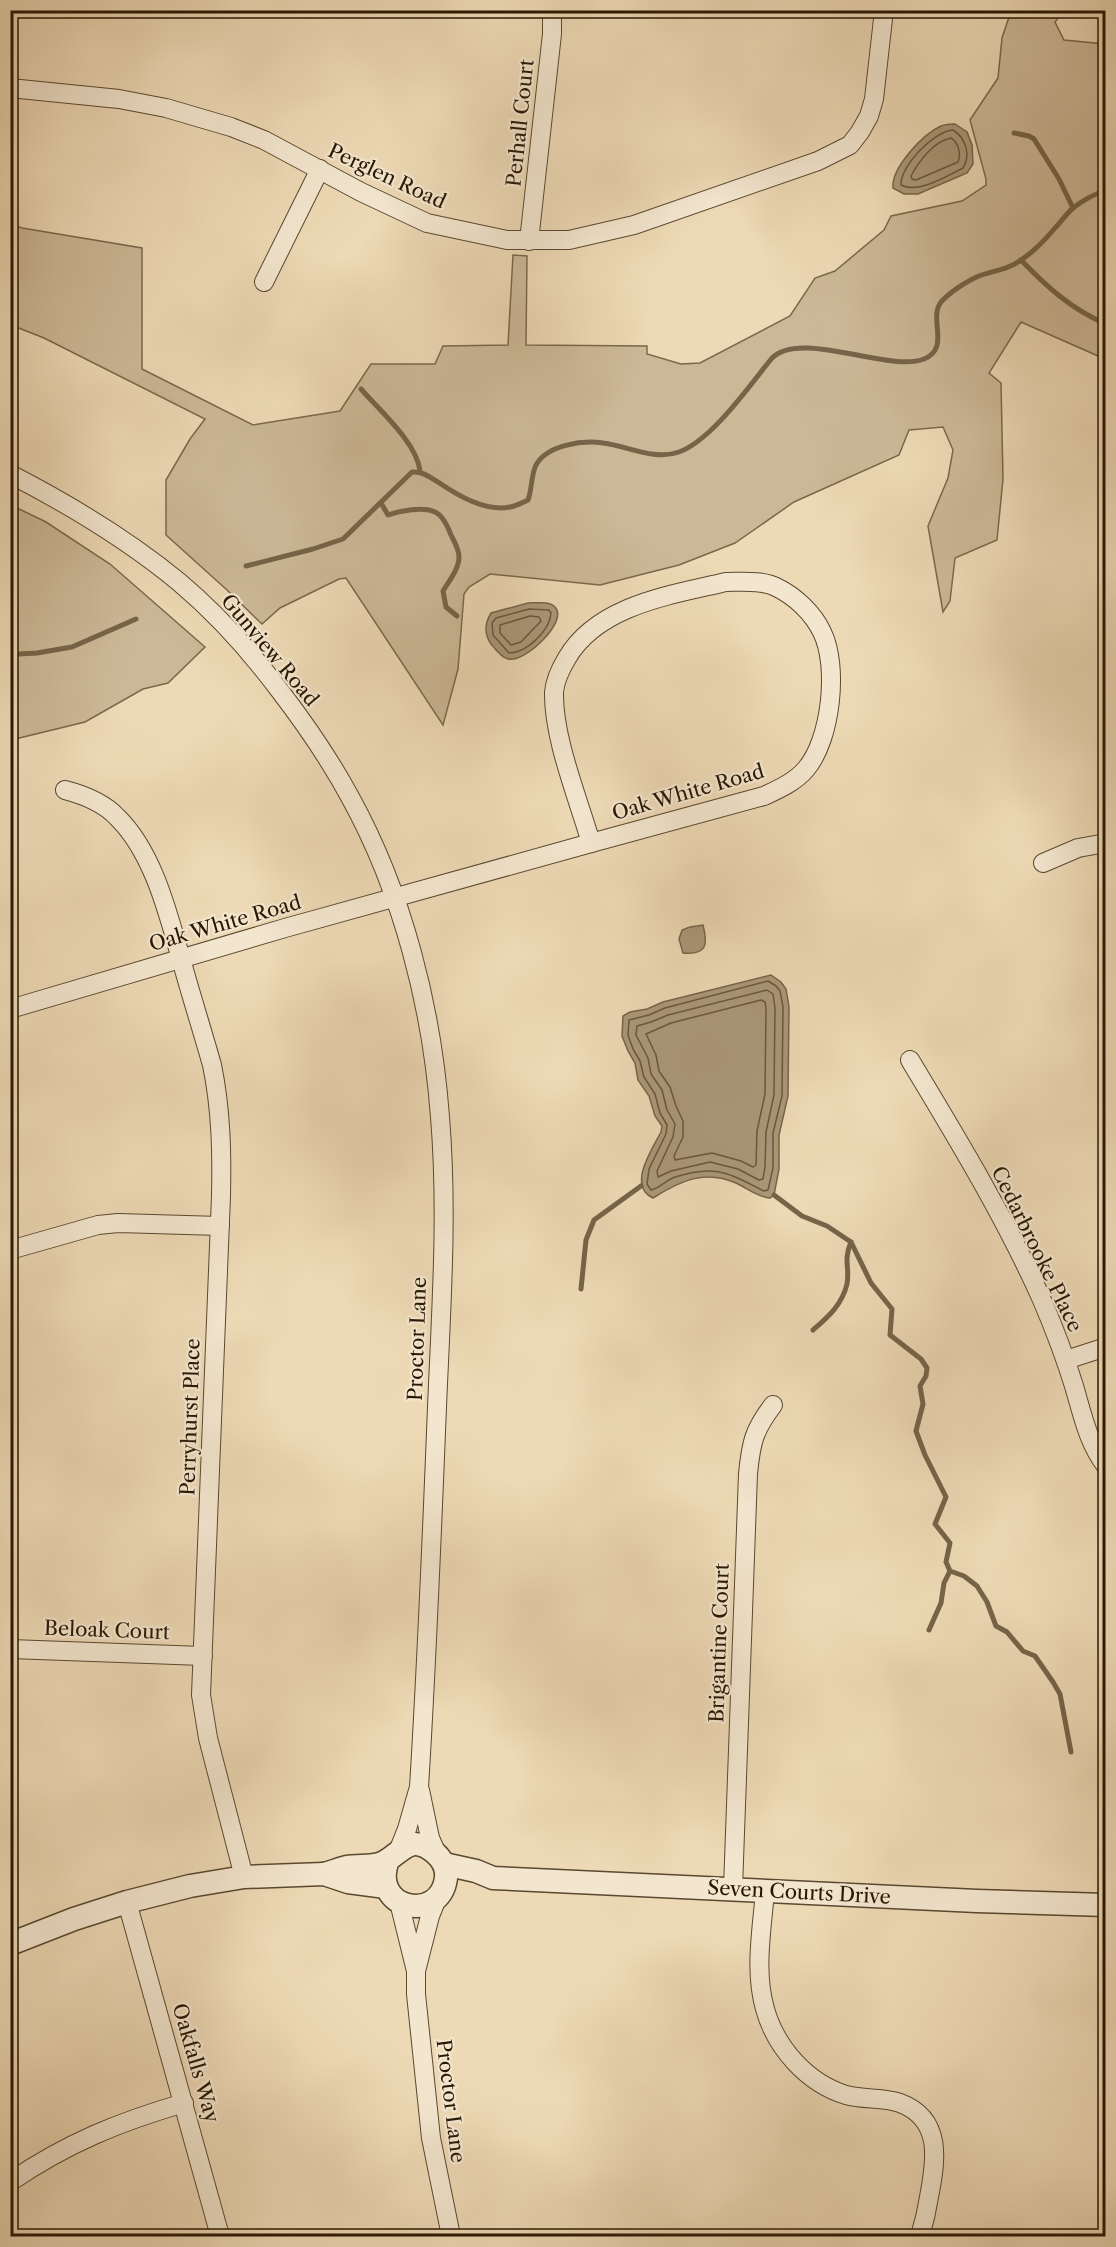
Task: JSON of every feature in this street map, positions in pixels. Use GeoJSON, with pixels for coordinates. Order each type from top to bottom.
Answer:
{"type":"FeatureCollection","features":[{"type":"Feature","properties":{"kind":"street","name":"Perhall Court"},"geometry":{"type":"LineString","coordinates":[[529,241],[552,34],[552,10]]}},
{"type":"Feature","properties":{"kind":"street","name":"Perglen Road"},"geometry":{"type":"LineString","coordinates":[[10,88],[119,99],[166,108],[222,124],[264,140],[389,206],[427,223],[487,237],[529,241],[569,240],[615,231],[818,161],[850,145],[869,116],[874,99],[884,10]]}},
{"type":"Feature","properties":{"kind":"street"},"geometry":{"type":"LineString","coordinates":[[264,282],[320,170]]}},
{"type":"Feature","properties":{"kind":"street","name":"Gunview Road"},"geometry":{"type":"LineString","coordinates":[[10,474],[65,503],[117,535],[180,583],[232,633],[271,679],[328,759],[365,827],[394,898]]}},
{"type":"Feature","properties":{"kind":"street","name":"Oak White Road"},"geometry":{"type":"LineString","coordinates":[[10,1009],[285,928],[764,796],[786,786],[806,770],[818,752],[826,728],[831,680],[823,633],[811,614],[795,599],[775,587],[750,582],[726,582],[639,605],[609,618],[589,631],[573,648],[560,670],[554,691],[562,746],[591,843]]}},
{"type":"Feature","properties":{"kind":"street","name":"Perryhurst Place"},"geometry":{"type":"LineString","coordinates":[[65,789],[99,803],[118,817],[152,872],[167,907],[212,1065],[216,1087],[222,1148],[201,1695],[203,1716],[244,1877]]}},
{"type":"Feature","properties":{"kind":"street"},"geometry":{"type":"LineString","coordinates":[[1043,863],[1078,848],[1106,843]]}},
{"type":"Feature","properties":{"kind":"street","name":"Proctor Lane"},"geometry":{"type":"LineString","coordinates":[[393,1855],[407,1828],[419,1787],[442,1274],[441,1119],[434,1059],[409,945],[394,898]]}},
{"type":"Feature","properties":{"kind":"street","name":"Cedarbrooke Place"},"geometry":{"type":"LineString","coordinates":[[910,1060],[1009,1233],[1042,1300],[1066,1360],[1090,1439],[1106,1466]]}},
{"type":"Feature","properties":{"kind":"street"},"geometry":{"type":"LineString","coordinates":[[10,1250],[98,1225],[118,1223],[220,1226]]}},
{"type":"Feature","properties":{"kind":"street"},"geometry":{"type":"LineString","coordinates":[[1066,1360],[1106,1347]]}},
{"type":"Feature","properties":{"kind":"street","name":"Brigantine Court"},"geometry":{"type":"LineString","coordinates":[[733,1888],[750,1454],[758,1424],[773,1405]]}},
{"type":"Feature","properties":{"kind":"street","name":"Beloak Court"},"geometry":{"type":"LineString","coordinates":[[10,1649],[202,1656]]}},
{"type":"Feature","properties":{"kind":"street","name":"Proctor Lane"},"geometry":{"type":"LineString","coordinates":[[419,1787],[430,1838],[441,1859]]}},
{"type":"Feature","properties":{"kind":"street"},"geometry":{"type":"LineString","coordinates":[[10,1944],[74,1919],[127,1902],[190,1886],[244,1877],[324,1874],[348,1867],[378,1864],[416,1845],[427,1847],[441,1859],[446,1877],[440,1892],[427,1904],[415,1907],[393,1895],[324,1874]]}},
{"type":"Feature","properties":{"kind":"street"},"geometry":{"type":"LineString","coordinates":[[393,1855],[384,1877],[393,1895]]}},
{"type":"Feature","properties":{"kind":"street","name":"Seven Courts Drive"},"geometry":{"type":"LineString","coordinates":[[441,1859],[493,1878],[1106,1905]]}},
{"type":"Feature","properties":{"kind":"street","name":"Seven Courts Drive"},"geometry":{"type":"LineString","coordinates":[[440,1892],[493,1878]]}},
{"type":"Feature","properties":{"kind":"street"},"geometry":{"type":"LineString","coordinates":[[765,1891],[760,1954],[761,1993],[771,2026],[788,2055],[813,2078],[837,2091],[848,2095],[889,2100],[910,2107],[924,2119],[932,2134],[936,2157],[920,2236]]}},
{"type":"Feature","properties":{"kind":"street","name":"Proctor Lane"},"geometry":{"type":"LineString","coordinates":[[440,1892],[430,1916],[416,1971],[416,1994],[431,2138],[451,2236]]}},
{"type":"Feature","properties":{"kind":"street","name":"Proctor Lane"},"geometry":{"type":"LineString","coordinates":[[393,1895],[416,1971]]}},
{"type":"Feature","properties":{"kind":"street","name":"Oakfalls Way"},"geometry":{"type":"LineString","coordinates":[[127,1902],[220,2236]]}},
{"type":"Feature","properties":{"kind":"street"},"geometry":{"type":"LineString","coordinates":[[10,2182],[99,2131],[138,2116],[184,2103]]}},
{"type":"Feature","properties":{"kind":"shaded area"},"geometry":{"type":"Polygon","coordinates":[[[1011,11],[1064,11],[1055,22],[1064,40],[1105,44],[1105,359],[1021,322],[989,373],[1001,383],[1003,479],[997,540],[955,558],[950,601],[943,612],[928,526],[948,478],[953,450],[943,427],[909,430],[899,455],[794,502],[735,543],[679,565],[600,585],[490,574],[469,587],[464,594],[458,669],[443,725],[346,578],[339,579],[280,608],[262,624],[166,535],[166,480],[190,439],[205,419],[44,338],[11,325],[11,224],[22,228],[142,248],[142,369],[253,425],[340,411],[371,364],[435,364],[443,346],[508,345],[513,255],[527,256],[526,345],[647,346],[647,354],[681,364],[700,363],[790,316],[815,278],[835,271],[884,230],[891,216],[962,201],[986,185],[970,120],[998,78],[1002,38],[1011,11]]]}},
{"type":"Feature","properties":{"kind":"shaded area"},"geometry":{"type":"Polygon","coordinates":[[[11,505],[46,522],[110,564],[205,647],[168,683],[143,689],[85,722],[11,740],[11,505]]]}},
{"type":"Feature","properties":{"kind":"water"},"geometry":{"type":"Polygon","coordinates":[[[955,124],[967,132],[972,145],[973,164],[967,173],[918,194],[904,194],[893,188],[897,171],[917,144],[941,126],[955,124]]]}},
{"type":"Feature","properties":{"kind":"water"},"geometry":{"type":"Polygon","coordinates":[[[528,603],[553,605],[558,613],[556,622],[551,631],[534,648],[524,655],[508,659],[497,651],[487,636],[486,628],[489,617],[491,613],[528,603]]]}},
{"type":"Feature","properties":{"kind":"water"},"geometry":{"type":"Polygon","coordinates":[[[703,925],[704,947],[697,952],[683,953],[679,939],[682,930],[703,925]]]}},
{"type":"Feature","properties":{"kind":"water"},"geometry":{"type":"Polygon","coordinates":[[[771,975],[786,989],[789,1007],[788,1096],[779,1135],[779,1169],[774,1195],[770,1198],[765,1197],[725,1179],[703,1177],[683,1182],[653,1198],[642,1185],[642,1176],[662,1126],[655,1116],[649,1096],[638,1080],[635,1063],[622,1036],[623,1016],[663,1002],[771,975]]]}},
{"type":"Feature","properties":{"kind":"waterway"},"geometry":{"type":"LineString","coordinates":[[1014,133],[1034,139],[1059,179],[1073,208]]}},
{"type":"Feature","properties":{"kind":"waterway"},"geometry":{"type":"LineString","coordinates":[[246,566],[343,539],[412,472],[419,472],[481,505],[501,508],[528,500],[536,465],[541,458],[556,448],[575,443],[595,442],[651,454],[679,452],[692,446],[717,424],[772,358],[785,350],[824,349],[890,361],[909,362],[924,359],[936,348],[938,309],[945,298],[974,278],[1009,267],[1023,259],[1073,208],[1106,190]]}},
{"type":"Feature","properties":{"kind":"waterway"},"geometry":{"type":"LineString","coordinates":[[1021,260],[1060,296],[1106,324]]}},
{"type":"Feature","properties":{"kind":"waterway"},"geometry":{"type":"LineString","coordinates":[[361,389],[405,439],[412,449],[420,471]]}},
{"type":"Feature","properties":{"kind":"waterway"},"geometry":{"type":"LineString","coordinates":[[381,503],[388,515],[425,509],[438,514],[444,522],[456,545],[459,561],[443,591],[446,607],[457,616]]}},
{"type":"Feature","properties":{"kind":"waterway"},"geometry":{"type":"LineString","coordinates":[[10,657],[72,647],[136,619]]}},
{"type":"Feature","properties":{"kind":"waterway"},"geometry":{"type":"LineString","coordinates":[[581,1289],[586,1240],[594,1220],[641,1186]]}},
{"type":"Feature","properties":{"kind":"waterway"},"geometry":{"type":"LineString","coordinates":[[774,1195],[802,1216],[827,1226],[851,1242],[871,1283],[892,1309],[890,1335],[921,1359],[927,1368],[926,1376],[920,1386],[923,1404],[916,1431],[946,1497],[935,1524],[950,1543],[946,1562],[950,1571],[964,1576],[977,1586],[987,1602],[996,1626],[1007,1632],[1023,1651],[1035,1656],[1053,1682],[1060,1694],[1071,1752]]}},
{"type":"Feature","properties":{"kind":"waterway"},"geometry":{"type":"LineString","coordinates":[[813,1330],[834,1310],[842,1298],[848,1278],[847,1254],[851,1242]]}},
{"type":"Feature","properties":{"kind":"waterway"},"geometry":{"type":"LineString","coordinates":[[929,1630],[941,1603],[944,1583],[950,1571]]}}]}
